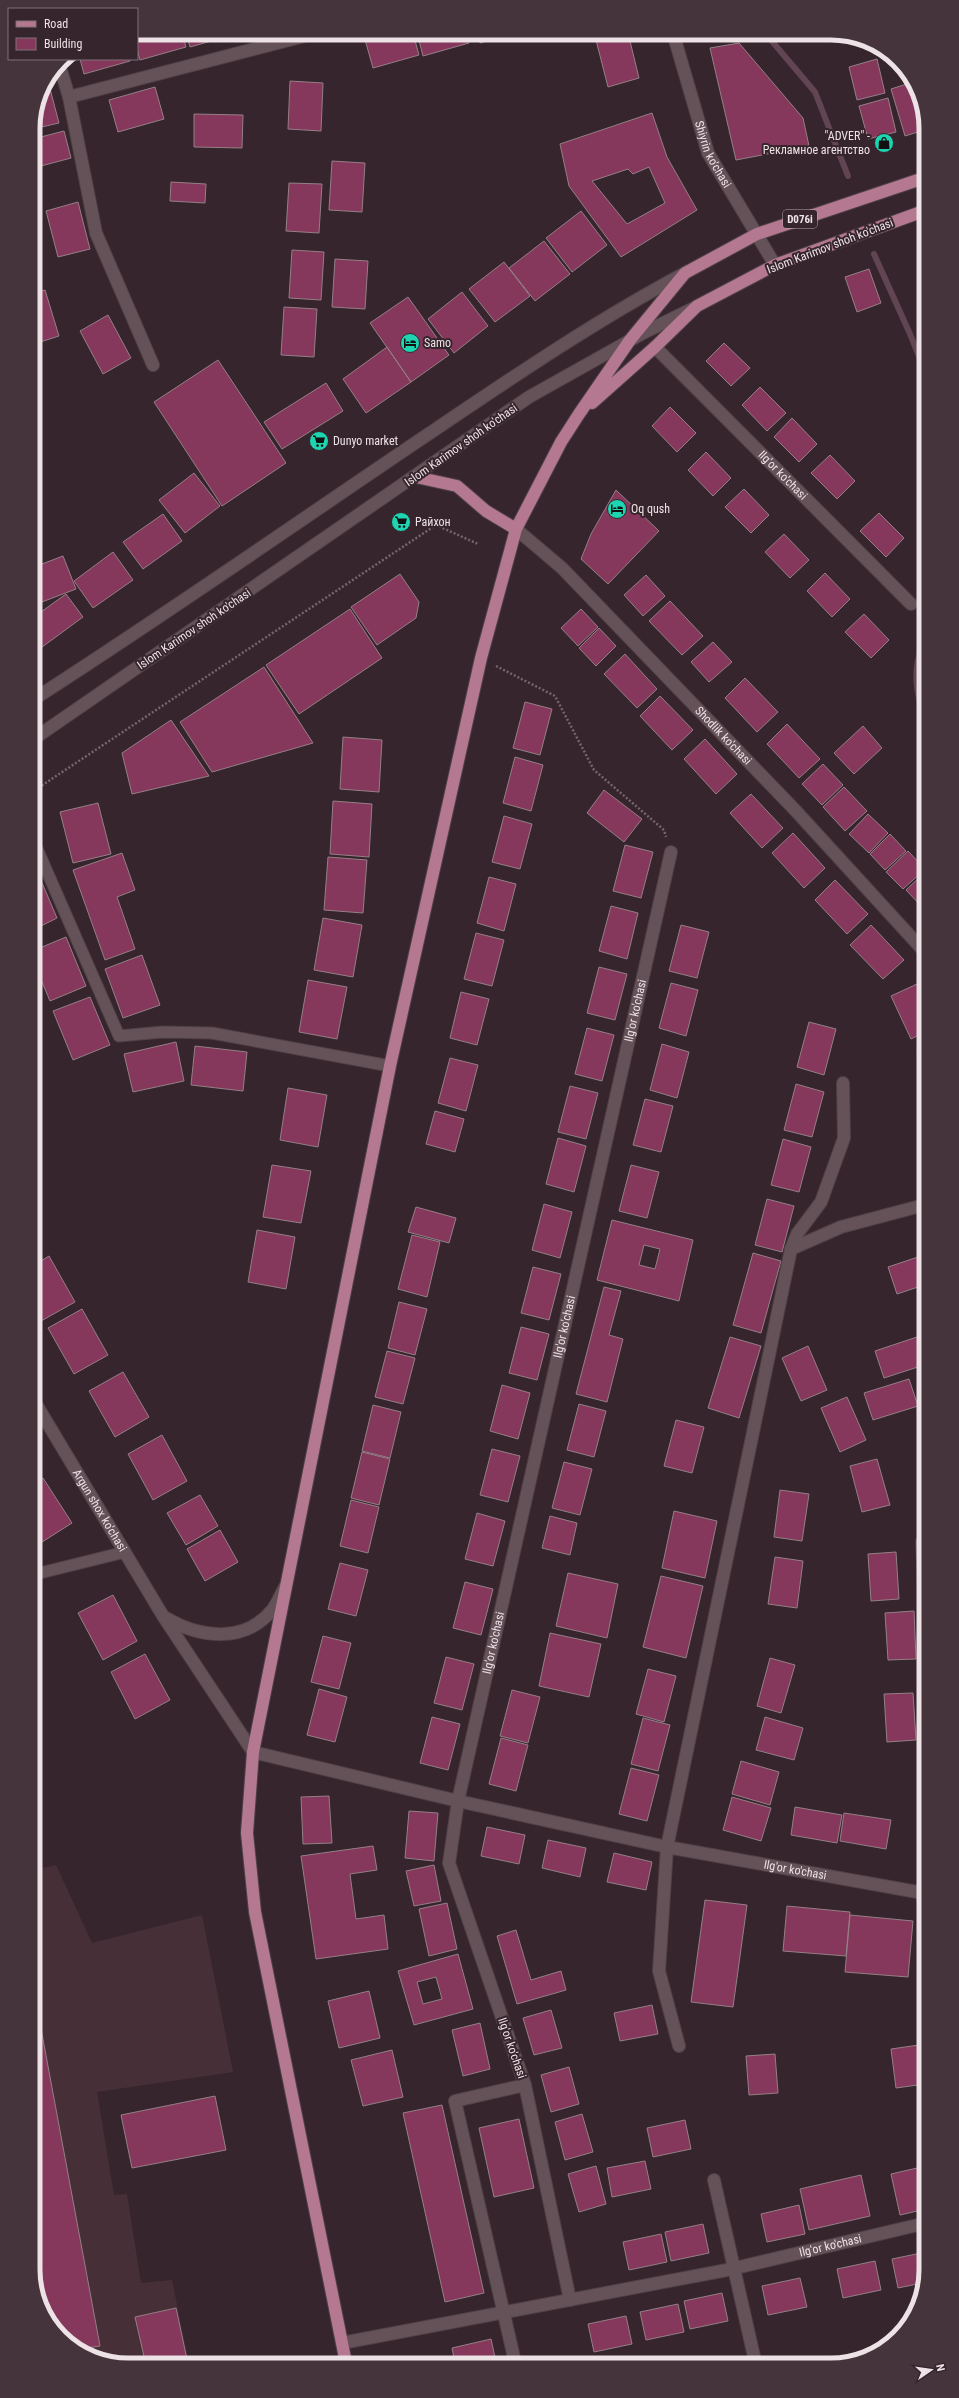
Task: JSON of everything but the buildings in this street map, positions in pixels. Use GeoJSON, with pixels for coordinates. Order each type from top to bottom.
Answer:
{"type":"FeatureCollection","features":[{"type":"Feature","properties":{"kind":"main road","name":"D076i"},"geometry":{"type":"LineString","coordinates":[[685,273],[758,234],[919,180]]}},
{"type":"Feature","properties":{"kind":"main road","name":"Islom Karimov shoh ko'chasi"},"geometry":{"type":"LineString","coordinates":[[697,306],[775,265],[919,213]]}},
{"type":"Feature","properties":{"kind":"main road"},"geometry":{"type":"LineString","coordinates":[[345,2358],[256,1912],[247,1833],[253,1752],[390,1066],[481,658],[516,529],[561,442],[579,414],[630,340],[685,273]]}},
{"type":"Feature","properties":{"kind":"main road"},"geometry":{"type":"LineString","coordinates":[[579,414],[655,347],[697,306]]}},
{"type":"Feature","properties":{"kind":"main road"},"geometry":{"type":"LineString","coordinates":[[416,477],[457,486],[486,511],[516,529]]}},
{"type":"Feature","properties":{"kind":"street"},"geometry":{"type":"LineString","coordinates":[[69,97],[289,40]]}},
{"type":"Feature","properties":{"kind":"street","name":"Shiyrin ko'chasi"},"geometry":{"type":"LineString","coordinates":[[675,40],[708,153],[758,234],[775,265]]}},
{"type":"Feature","properties":{"kind":"street"},"geometry":{"type":"LineString","coordinates":[[61,71],[69,97],[96,233],[153,365]]}},
{"type":"Feature","properties":{"kind":"street","name":"D076i"},"geometry":{"type":"LineString","coordinates":[[40,694],[163,616],[508,380],[635,299],[685,273]]}},
{"type":"Feature","properties":{"kind":"street","name":"Islom Karimov shoh ko'chasi"},"geometry":{"type":"LineString","coordinates":[[40,734],[416,477],[529,397],[630,340],[697,306]]}},
{"type":"Feature","properties":{"kind":"street","name":"Ilg'or ko'chasi"},"geometry":{"type":"LineString","coordinates":[[655,347],[911,604]]}},
{"type":"Feature","properties":{"kind":"street","name":"Shodlik ko'chasi"},"geometry":{"type":"LineString","coordinates":[[516,529],[562,568],[795,810],[919,946]]}},
{"type":"Feature","properties":{"kind":"street","name":"Ilg'or ko'chasi"},"geometry":{"type":"LineString","coordinates":[[570,2300],[525,2085],[449,1863],[458,1801],[671,852]]}},
{"type":"Feature","properties":{"kind":"street"},"geometry":{"type":"LineString","coordinates":[[680,2046],[659,1971],[668,1847],[791,1249],[797,1234],[821,1202],[844,1138],[844,1083]]}},
{"type":"Feature","properties":{"kind":"street"},"geometry":{"type":"LineString","coordinates":[[791,1249],[841,1227],[919,1206]]}},
{"type":"Feature","properties":{"kind":"street","name":"Argun shox ko'chasi"},"geometry":{"type":"LineString","coordinates":[[40,1411],[163,1616],[253,1752]]}},
{"type":"Feature","properties":{"kind":"street"},"geometry":{"type":"LineString","coordinates":[[163,1616],[194,1631],[212,1635],[235,1632],[257,1624],[273,1608],[286,1586]]}},
{"type":"Feature","properties":{"kind":"street","name":"Ilg'or ko'chasi"},"geometry":{"type":"LineString","coordinates":[[253,1752],[458,1801],[668,1847],[919,1893]]}},
{"type":"Feature","properties":{"kind":"street"},"geometry":{"type":"LineString","coordinates":[[514,2358],[455,2102],[525,2085]]}},
{"type":"Feature","properties":{"kind":"street"},"geometry":{"type":"LineString","coordinates":[[714,2180],[754,2358]]}},
{"type":"Feature","properties":{"kind":"street","name":"Ilg'or ko'chasi"},"geometry":{"type":"LineString","coordinates":[[342,2343],[734,2269],[919,2225]]}},
{"type":"Feature","properties":{"kind":"lane"},"geometry":{"type":"LineString","coordinates":[[40,855],[119,1036],[162,1032],[212,1033],[390,1066]]}},
{"type":"Feature","properties":{"kind":"lane"},"geometry":{"type":"LineString","coordinates":[[40,1573],[125,1552]]}},
{"type":"Feature","properties":{"kind":"path"},"geometry":{"type":"LineString","coordinates":[[40,787],[436,525],[478,544]]}},
{"type":"Feature","properties":{"kind":"path"},"geometry":{"type":"LineString","coordinates":[[481,658],[555,696],[594,770],[664,830],[671,852]]}},
{"type":"Feature","properties":{"kind":"shaded area"},"geometry":{"type":"Polygon","coordinates":[[[56,1865],[92,1943],[202,1915],[233,2072],[97,2092],[114,2195],[127,2194],[141,2283],[172,2280],[188,2358],[122,2358],[94,2351],[74,2340],[62,2328],[49,2309],[45,2298],[40,2270],[40,1868],[56,1865]]]}},
{"type":"Feature","properties":{"kind":"waterway"},"geometry":{"type":"LineString","coordinates":[[771,40],[815,92],[848,176]]}},
{"type":"Feature","properties":{"kind":"waterway"},"geometry":{"type":"LineString","coordinates":[[874,254],[919,356]]}},
{"type":"Feature","properties":{"kind":"waterway"},"geometry":{"type":"LineString","coordinates":[[919,655],[916,678],[919,697]]}},
{"type":"Feature","properties":{"kind":"place","name":"\"ADVER\" - Рекламное агентство"},"geometry":{"type":"Point","coordinates":[884,143]}},
{"type":"Feature","properties":{"kind":"place","name":"Samo"},"geometry":{"type":"Point","coordinates":[410,343]}},
{"type":"Feature","properties":{"kind":"place","name":"Dunyo market"},"geometry":{"type":"Point","coordinates":[319,441]}},
{"type":"Feature","properties":{"kind":"place","name":"Oq qush"},"geometry":{"type":"Point","coordinates":[617,509]}},
{"type":"Feature","properties":{"kind":"place","name":"Райхон"},"geometry":{"type":"Point","coordinates":[401,522]}}]}
